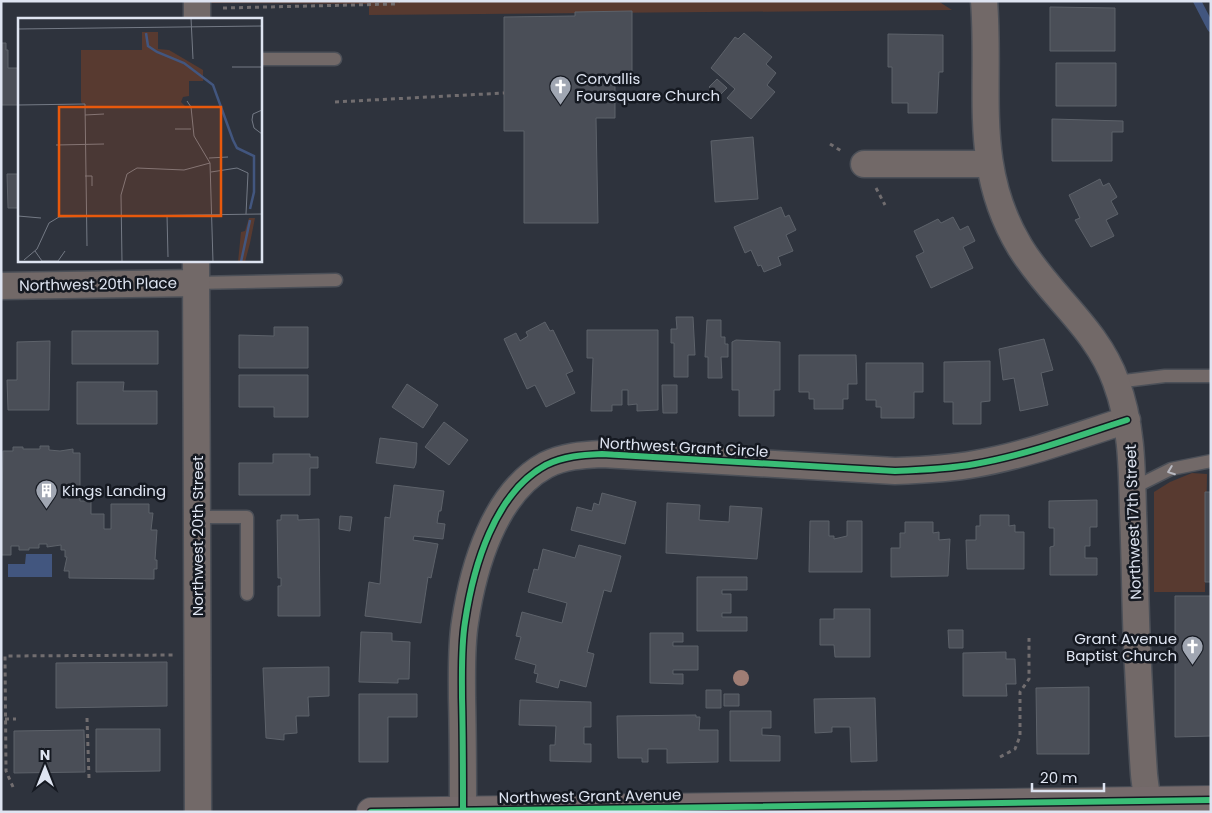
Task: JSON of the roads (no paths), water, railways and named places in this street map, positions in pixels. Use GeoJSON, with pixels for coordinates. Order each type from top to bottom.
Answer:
{"type":"FeatureCollection","features":[{"type":"Feature","properties":{"kind":"main road","name":"Northwest Grant Avenue"},"geometry":{"type":"LineString","coordinates":[[371,812],[1148,806],[1211,800]]}},
{"type":"Feature","properties":{"kind":"street","name":"Northwest 17th Street"},"geometry":{"type":"LineString","coordinates":[[984,1],[988,164],[1005,217],[1020,247],[1047,284],[1090,333],[1116,382],[1127,420],[1133,488],[1137,645],[1144,777],[1148,806]]}},
{"type":"Feature","properties":{"kind":"street"},"geometry":{"type":"LineString","coordinates":[[864,164],[988,164]]}},
{"type":"Feature","properties":{"kind":"street","name":"Northwest 20th Place"},"geometry":{"type":"LineString","coordinates":[[1,286],[195,271]]}},
{"type":"Feature","properties":{"kind":"street","name":"Northwest 20th Street"},"geometry":{"type":"LineString","coordinates":[[195,271],[198,812]]}},
{"type":"Feature","properties":{"kind":"street","name":"Northwest Grant Circle"},"geometry":{"type":"LineString","coordinates":[[463,811],[462,654],[464,622],[475,574],[492,529],[507,501],[529,478],[546,466],[563,458],[602,454],[895,471],[933,470],[976,464],[1033,451],[1127,420]]}},
{"type":"Feature","properties":{"kind":"lane"},"geometry":{"type":"LineString","coordinates":[[261,59],[335,59]]}},
{"type":"Feature","properties":{"kind":"lane"},"geometry":{"type":"LineString","coordinates":[[195,271],[336,280]]}},
{"type":"Feature","properties":{"kind":"lane"},"geometry":{"type":"LineString","coordinates":[[1116,382],[1165,376],[1211,376]]}},
{"type":"Feature","properties":{"kind":"lane"},"geometry":{"type":"LineString","coordinates":[[1133,488],[1171,470],[1211,461]]}},
{"type":"Feature","properties":{"kind":"lane"},"geometry":{"type":"LineString","coordinates":[[197,517],[247,517],[247,594]]}},
{"type":"Feature","properties":{"kind":"water"},"geometry":{"type":"Polygon","coordinates":[[[26,554],[52,554],[52,577],[8,577],[8,564],[25,564],[26,554]]]}},
{"type":"Feature","properties":{"kind":"waterway"},"geometry":{"type":"LineString","coordinates":[[1197,1],[1211,28]]}},
{"type":"Feature","properties":{"kind":"place","name":"Corvallis Foursquare Church"},"geometry":{"type":"Point","coordinates":[560,106]}},
{"type":"Feature","properties":{"kind":"place","name":"Kings Landing"},"geometry":{"type":"Point","coordinates":[46,509]}},
{"type":"Feature","properties":{"kind":"place","name":"Grant Avenue Baptist Church"},"geometry":{"type":"Point","coordinates":[1193,666]}}]}
